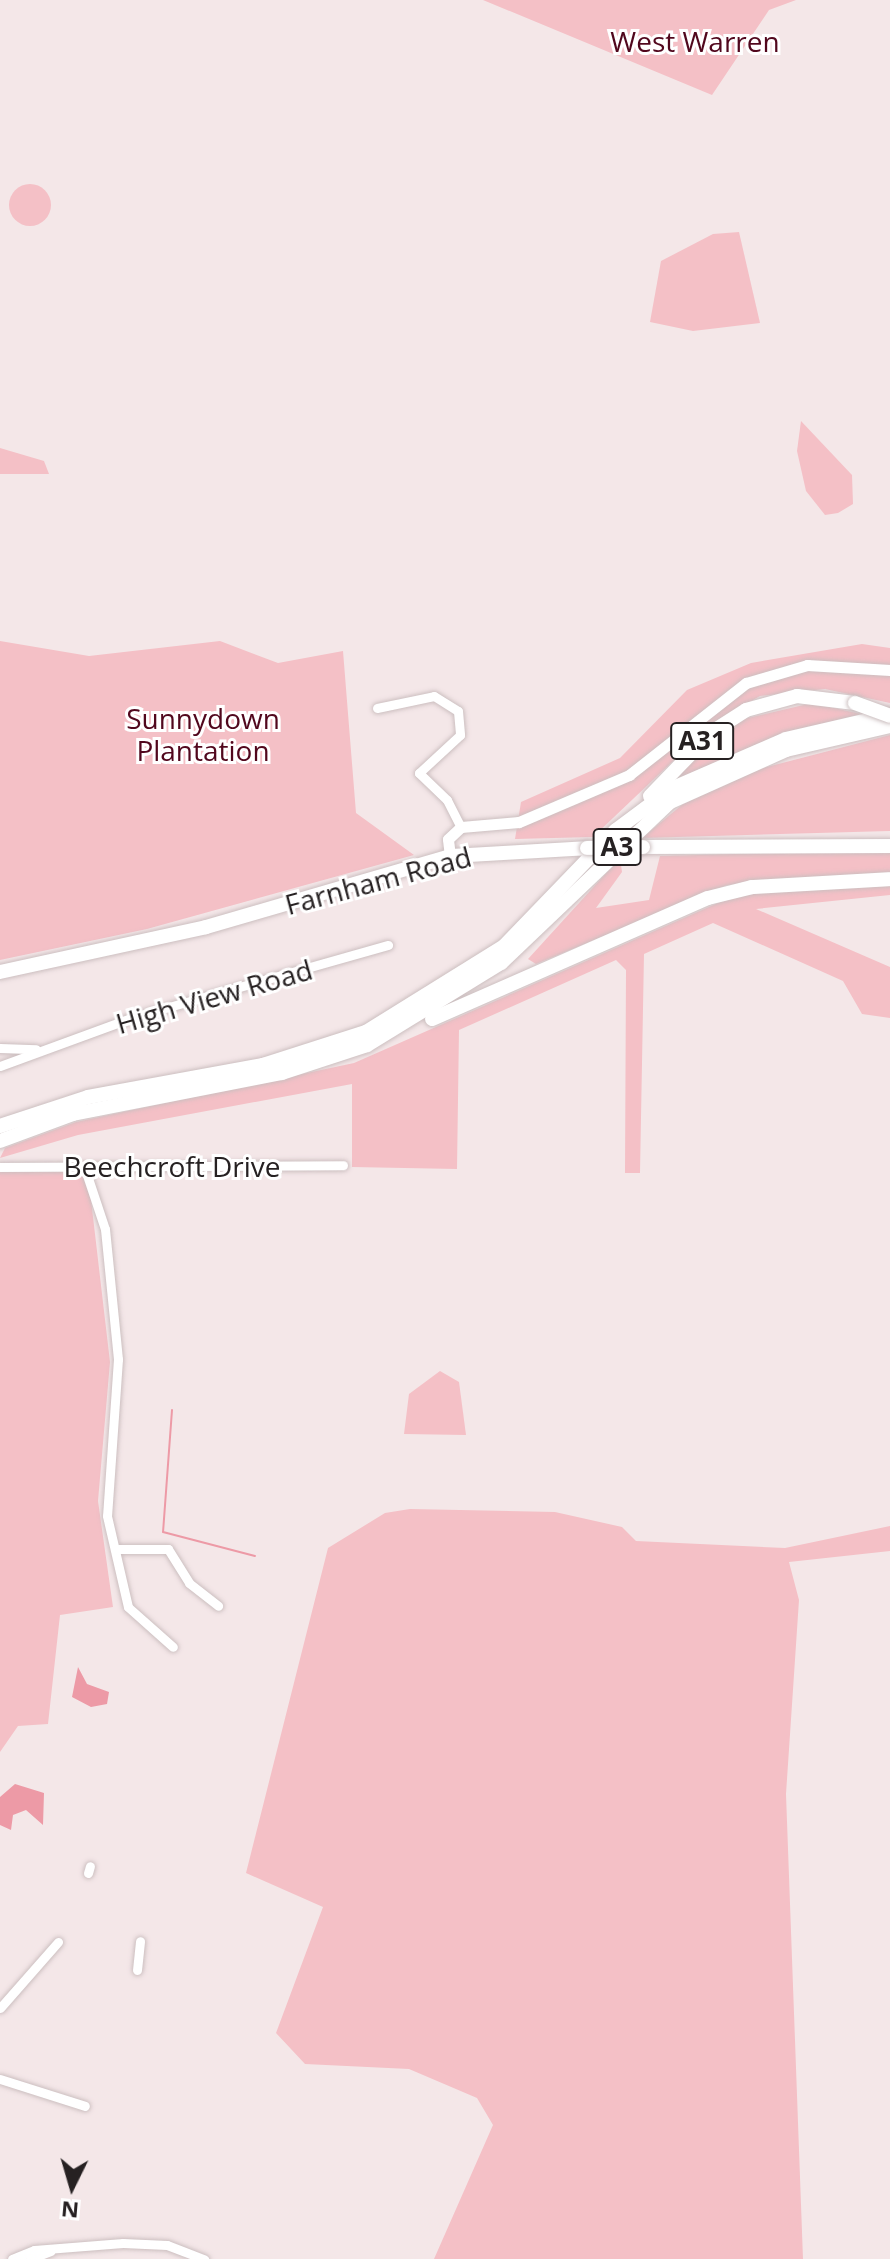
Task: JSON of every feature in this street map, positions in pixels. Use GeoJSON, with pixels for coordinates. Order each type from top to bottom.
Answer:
{"type":"FeatureCollection","features":[{"type":"Feature","properties":{"kind":"main road","name":"A31"},"geometry":{"type":"LineString","coordinates":[[616,830],[712,732],[746,710],[797,696],[855,703],[890,715]]}},
{"type":"Feature","properties":{"kind":"main road","name":"A3"},"geometry":{"type":"LineString","coordinates":[[0,1126],[88,1097],[263,1065],[366,1032],[504,946],[616,830],[707,771],[807,733],[890,715]]}},
{"type":"Feature","properties":{"kind":"main road","name":"A3"},"geometry":{"type":"LineString","coordinates":[[383,1037],[501,963],[670,802],[786,750],[890,726]]}},
{"type":"Feature","properties":{"kind":"main road","name":"Farnham Road"},"geometry":{"type":"LineString","coordinates":[[859,845],[890,839]]}},
{"type":"Feature","properties":{"kind":"main road","name":"Farnham Road"},"geometry":{"type":"LineString","coordinates":[[0,972],[206,927],[450,856],[587,848],[890,846]]}},
{"type":"Feature","properties":{"kind":"main road","name":"A3"},"geometry":{"type":"LineString","coordinates":[[0,1141],[113,1104],[310,1065],[383,1037],[708,898],[752,887],[890,879]]}},
{"type":"Feature","properties":{"kind":"street"},"geometry":{"type":"LineString","coordinates":[[450,856],[448,839],[461,827],[519,822],[618,781],[716,701],[766,675],[807,665],[890,670]]}},
{"type":"Feature","properties":{"kind":"street"},"geometry":{"type":"LineString","coordinates":[[377,708],[434,696],[458,711],[460,735],[419,773],[447,800],[461,827]]}},
{"type":"Feature","properties":{"kind":"street","name":"High View Road"},"geometry":{"type":"LineString","coordinates":[[2,1065],[39,1049],[388,945]]}},
{"type":"Feature","properties":{"kind":"street"},"geometry":{"type":"LineString","coordinates":[[1,1048],[2,1065]]}},
{"type":"Feature","properties":{"kind":"street","name":"High View Road"},"geometry":{"type":"LineString","coordinates":[[1,1048],[39,1049]]}},
{"type":"Feature","properties":{"kind":"street","name":"Beechcroft Drive"},"geometry":{"type":"LineString","coordinates":[[0,1167],[343,1165]]}},
{"type":"Feature","properties":{"kind":"street"},"geometry":{"type":"LineString","coordinates":[[84,1166],[105,1229],[117,1347],[106,1511],[119,1549],[128,1607],[173,1647]]}},
{"type":"Feature","properties":{"kind":"street"},"geometry":{"type":"LineString","coordinates":[[119,1549],[168,1549],[189,1583],[218,1606]]}},
{"type":"Feature","properties":{"kind":"street"},"geometry":{"type":"LineString","coordinates":[[137,1970],[140,1941]]}},
{"type":"Feature","properties":{"kind":"street"},"geometry":{"type":"LineString","coordinates":[[0,2008],[58,1942]]}},
{"type":"Feature","properties":{"kind":"street"},"geometry":{"type":"LineString","coordinates":[[0,2079],[85,2106]]}},
{"type":"Feature","properties":{"kind":"street"},"geometry":{"type":"LineString","coordinates":[[12,2259],[54,2249],[140,2243],[204,2259]]}},
{"type":"Feature","properties":{"kind":"street"},"geometry":{"type":"LineString","coordinates":[[30,2259],[54,2249]]}},
{"type":"Feature","properties":{"kind":"green space","name":"West Warren"},"geometry":{"type":"Polygon","coordinates":[[[483,0],[796,0],[769,10],[712,95],[483,0]]]}},
{"type":"Feature","properties":{"kind":"green space"},"geometry":{"type":"Polygon","coordinates":[[[30,184],[45,190],[51,205],[45,220],[30,226],[15,220],[9,205],[15,190],[30,184]]]}},
{"type":"Feature","properties":{"kind":"green space"},"geometry":{"type":"Polygon","coordinates":[[[739,232],[760,323],[693,331],[650,322],[661,261],[713,234],[739,232]]]}},
{"type":"Feature","properties":{"kind":"green space"},"geometry":{"type":"Polygon","coordinates":[[[801,421],[852,475],[853,504],[838,513],[825,515],[806,491],[797,451],[801,421]]]}},
{"type":"Feature","properties":{"kind":"green space"},"geometry":{"type":"Polygon","coordinates":[[[0,448],[44,461],[49,474],[0,474],[0,448]]]}},
{"type":"Feature","properties":{"kind":"green space","name":"Sunnydown Plantation"},"geometry":{"type":"Polygon","coordinates":[[[0,641],[89,656],[220,641],[278,663],[343,651],[356,813],[414,855],[147,929],[0,960],[0,641]]]}},
{"type":"Feature","properties":{"kind":"green space"},"geometry":{"type":"Polygon","coordinates":[[[862,644],[890,648],[890,703],[825,689],[760,696],[713,723],[593,837],[515,839],[521,802],[620,758],[687,690],[751,663],[862,644]]]}},
{"type":"Feature","properties":{"kind":"green space"},"geometry":{"type":"Polygon","coordinates":[[[812,703],[861,714],[782,734],[668,783],[739,720],[812,703]]]}},
{"type":"Feature","properties":{"kind":"green space"},"geometry":{"type":"Polygon","coordinates":[[[890,735],[890,831],[642,838],[683,804],[763,768],[890,735]]]}},
{"type":"Feature","properties":{"kind":"green space"},"geometry":{"type":"Polygon","coordinates":[[[890,850],[890,873],[727,885],[536,964],[528,959],[620,858],[622,872],[596,908],[649,900],[660,856],[890,850]]]}},
{"type":"Feature","properties":{"kind":"green space"},"geometry":{"type":"Polygon","coordinates":[[[890,881],[890,895],[756,909],[890,967],[890,1018],[862,1014],[843,981],[713,923],[644,954],[640,1173],[625,1173],[626,970],[616,960],[459,1030],[457,1169],[352,1167],[352,1084],[78,1135],[0,1158],[5,1148],[76,1122],[354,1063],[743,892],[890,881]]]}},
{"type":"Feature","properties":{"kind":"green space"},"geometry":{"type":"Polygon","coordinates":[[[0,1171],[81,1172],[91,1200],[110,1362],[98,1501],[113,1607],[60,1615],[48,1724],[18,1726],[0,1752],[0,1171]]]}},
{"type":"Feature","properties":{"kind":"green space"},"geometry":{"type":"Polygon","coordinates":[[[440,1371],[459,1382],[466,1435],[404,1434],[409,1394],[440,1371]]]}},
{"type":"Feature","properties":{"kind":"green space"},"geometry":{"type":"Polygon","coordinates":[[[410,1509],[555,1512],[622,1527],[636,1541],[785,1548],[890,1526],[890,1551],[789,1562],[799,1600],[786,1794],[803,2259],[434,2259],[493,2125],[477,2098],[409,2069],[305,2064],[276,2033],[323,1907],[246,1873],[328,1548],[385,1513],[410,1509]]]}},
{"type":"Feature","properties":{"kind":"shaded area"},"geometry":{"type":"Polygon","coordinates":[[[78,1667],[87,1684],[109,1692],[107,1704],[91,1707],[72,1697],[78,1667]]]}},
{"type":"Feature","properties":{"kind":"shaded area"},"geometry":{"type":"Polygon","coordinates":[[[15,1784],[44,1793],[43,1825],[26,1810],[13,1815],[11,1830],[0,1825],[0,1797],[15,1784]]]}},
{"type":"Feature","properties":{"kind":"waterway"},"geometry":{"type":"LineString","coordinates":[[172,1410],[163,1532],[255,1556]]}}]}
